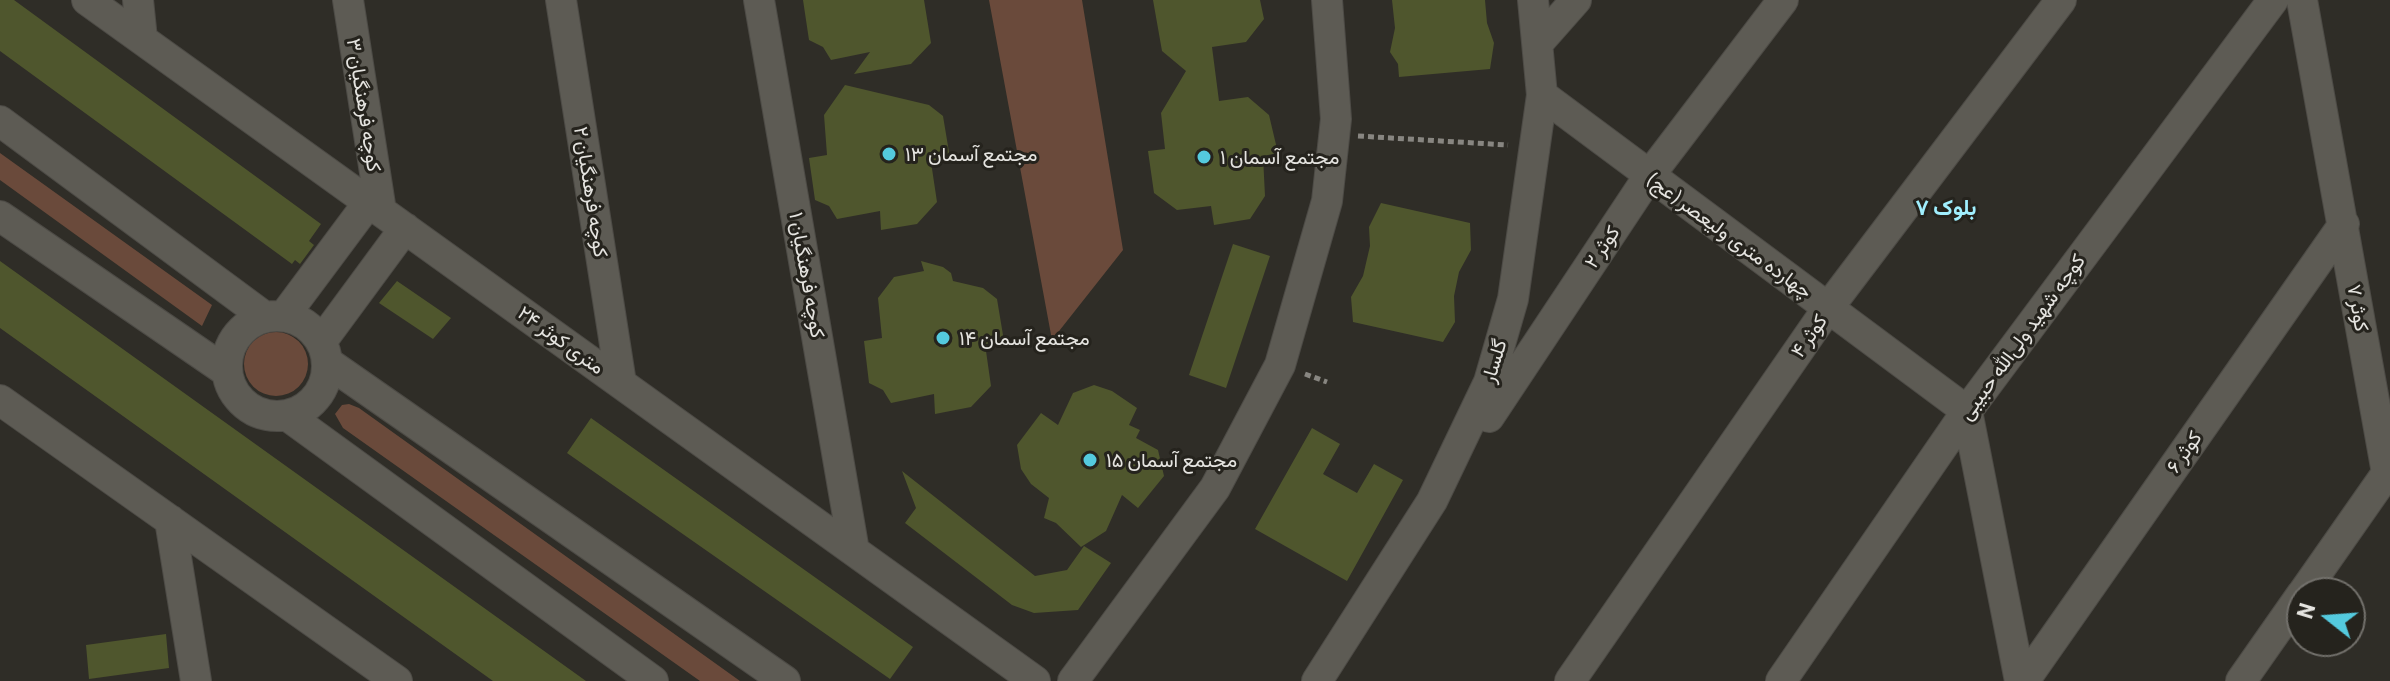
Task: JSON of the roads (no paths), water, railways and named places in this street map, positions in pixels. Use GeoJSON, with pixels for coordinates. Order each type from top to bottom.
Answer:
{"type":"FeatureCollection","features":[{"type":"Feature","properties":{"kind":"street","name":"۲۴ متری کوثر"},"geometry":{"type":"LineString","coordinates":[[87,0],[1035,681]]}},
{"type":"Feature","properties":{"kind":"street"},"geometry":{"type":"LineString","coordinates":[[138,0],[142,39]]}},
{"type":"Feature","properties":{"kind":"street","name":"کوچه فرهنگیان ۳"},"geometry":{"type":"LineString","coordinates":[[348,0],[375,206]]}},
{"type":"Feature","properties":{"kind":"street","name":"کوچه فرهنگیان ۲"},"geometry":{"type":"LineString","coordinates":[[561,0],[621,383]]}},
{"type":"Feature","properties":{"kind":"street","name":"کوچه فرهنگیان ۱"},"geometry":{"type":"LineString","coordinates":[[759,0],[854,551]]}},
{"type":"Feature","properties":{"kind":"street"},"geometry":{"type":"LineString","coordinates":[[1073,681],[1215,488],[1280,365],[1327,201],[1334,135],[1327,0]]}},
{"type":"Feature","properties":{"kind":"street","name":"گلسار"},"geometry":{"type":"LineString","coordinates":[[1317,681],[1432,501],[1489,382],[1513,299],[1537,146],[1542,95],[1533,0]]}},
{"type":"Feature","properties":{"kind":"street"},"geometry":{"type":"LineString","coordinates":[[1538,43],[1576,0]]}},
{"type":"Feature","properties":{"kind":"street","name":"کوثر ۲"},"geometry":{"type":"LineString","coordinates":[[1432,501],[1649,176],[1783,0]]}},
{"type":"Feature","properties":{"kind":"street","name":"کوثر ۴"},"geometry":{"type":"LineString","coordinates":[[1570,681],[1828,308],[2061,0]]}},
{"type":"Feature","properties":{"kind":"street","name":"کوچه شهید ولی‌الله حبیبی"},"geometry":{"type":"LineString","coordinates":[[1781,681],[1967,411],[2273,0]]}},
{"type":"Feature","properties":{"kind":"street","name":"کوثر ۷"},"geometry":{"type":"LineString","coordinates":[[2302,0],[2387,473],[2313,577]]}},
{"type":"Feature","properties":{"kind":"street","name":"چهارده متری ولیعصر (عج)"},"geometry":{"type":"LineString","coordinates":[[1542,95],[1967,411]]}},
{"type":"Feature","properties":{"kind":"street"},"geometry":{"type":"LineString","coordinates":[[0,121],[274,316],[306,325],[324,352],[785,681]]}},
{"type":"Feature","properties":{"kind":"street"},"geometry":{"type":"LineString","coordinates":[[375,206],[274,316],[240,331],[232,343],[226,371],[229,385],[247,408],[259,414],[288,416],[653,681]]}},
{"type":"Feature","properties":{"kind":"street"},"geometry":{"type":"LineString","coordinates":[[0,216],[226,371]]}},
{"type":"Feature","properties":{"kind":"street","name":"کوثر ۶"},"geometry":{"type":"LineString","coordinates":[[2022,681],[2344,224]]}},
{"type":"Feature","properties":{"kind":"street"},"geometry":{"type":"LineString","coordinates":[[288,416],[313,402],[326,376],[324,352],[405,228]]}},
{"type":"Feature","properties":{"kind":"street"},"geometry":{"type":"LineString","coordinates":[[0,400],[397,681]]}},
{"type":"Feature","properties":{"kind":"street"},"geometry":{"type":"LineString","coordinates":[[1967,411],[2022,681]]}},
{"type":"Feature","properties":{"kind":"street"},"geometry":{"type":"LineString","coordinates":[[170,520],[196,681]]}},
{"type":"Feature","properties":{"kind":"street","name":"کوثر ۷"},"geometry":{"type":"LineString","coordinates":[[2241,681],[2286,616]]}},
{"type":"Feature","properties":{"kind":"place","name":"مجتمع آسمان ۱۳"},"geometry":{"type":"Point","coordinates":[889,154]}},
{"type":"Feature","properties":{"kind":"place","name":"مجتمع آسمان ۱"},"geometry":{"type":"Point","coordinates":[1204,157]}},
{"type":"Feature","properties":{"kind":"place","name":"مجتمع آسمان ۱۴"},"geometry":{"type":"Point","coordinates":[943,338]}},
{"type":"Feature","properties":{"kind":"place","name":"مجتمع آسمان ۱۵"},"geometry":{"type":"Point","coordinates":[1090,460]}},
{"type":"Feature","properties":{"kind":"district","name":"بلوک ۷"},"geometry":{"type":"Point","coordinates":[1946,208]}}]}
